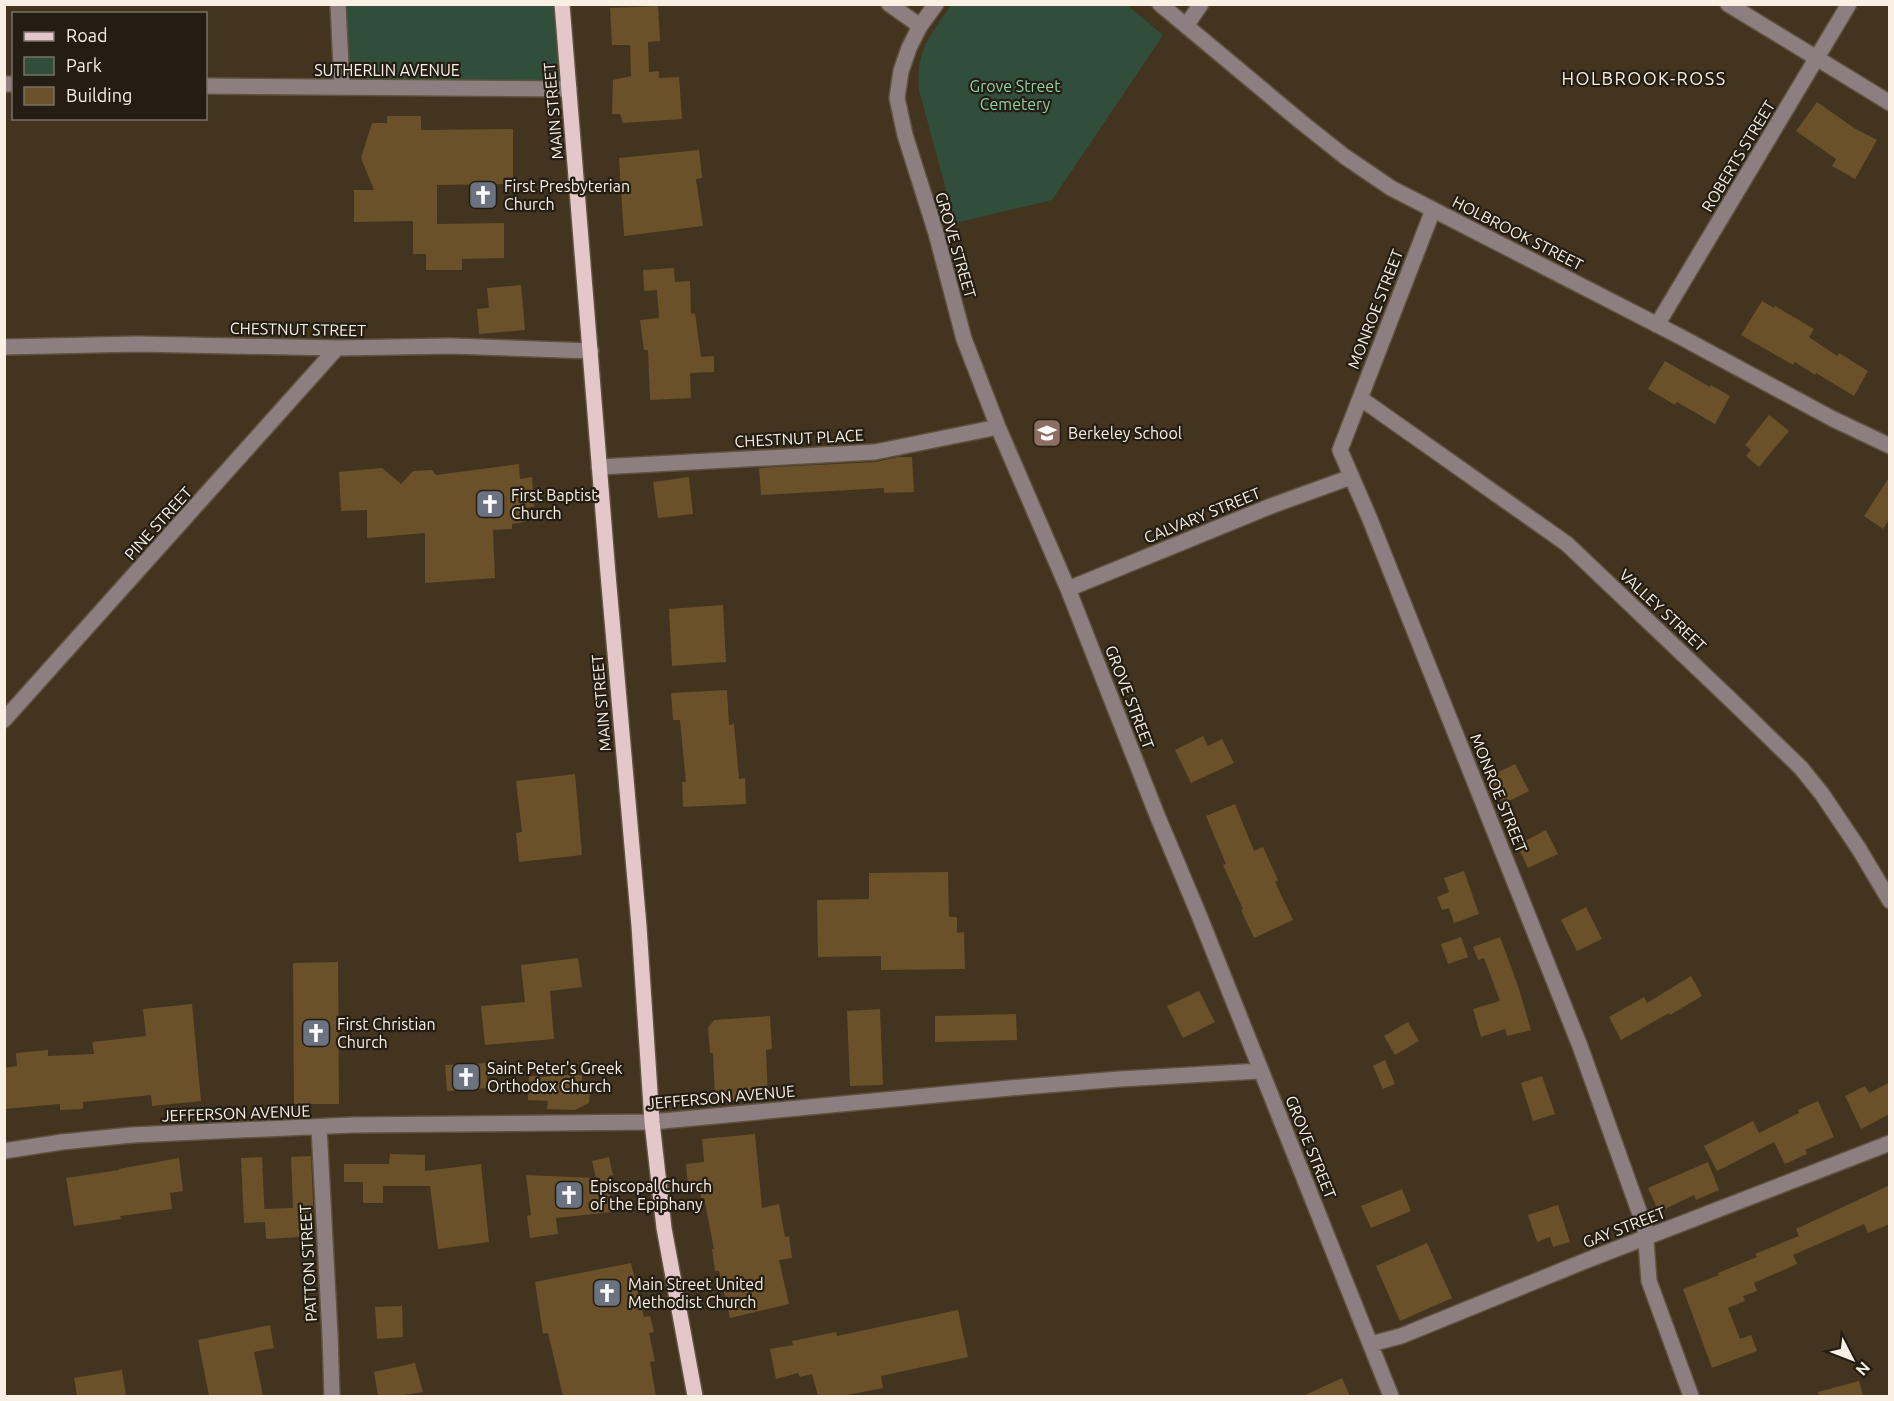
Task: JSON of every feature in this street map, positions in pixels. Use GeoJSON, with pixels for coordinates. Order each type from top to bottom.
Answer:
{"type":"FeatureCollection","features":[{"type":"Feature","properties":{"kind":"main road","name":"MAIN STREET"},"geometry":{"type":"LineString","coordinates":[[562,4],[639,926],[652,1122],[664,1228],[695,1396]]}},
{"type":"Feature","properties":{"kind":"street"},"geometry":{"type":"LineString","coordinates":[[338,4],[342,87]]}},
{"type":"Feature","properties":{"kind":"street"},"geometry":{"type":"LineString","coordinates":[[889,4],[920,26]]}},
{"type":"Feature","properties":{"kind":"street","name":"GROVE STREET"},"geometry":{"type":"LineString","coordinates":[[936,4],[920,26],[909,48],[901,71],[897,98],[905,135],[936,233],[964,339],[998,427],[1068,589],[1391,1396]]}},
{"type":"Feature","properties":{"kind":"street","name":"HOLBROOK STREET"},"geometry":{"type":"LineString","coordinates":[[1160,4],[1344,156],[1391,188],[1657,325],[1813,409],[1890,446]]}},
{"type":"Feature","properties":{"kind":"street"},"geometry":{"type":"LineString","coordinates":[[1186,26],[1201,4]]}},
{"type":"Feature","properties":{"kind":"street"},"geometry":{"type":"LineString","coordinates":[[1728,4],[1890,104]]}},
{"type":"Feature","properties":{"kind":"street","name":"ROBERTS STREET"},"geometry":{"type":"LineString","coordinates":[[1657,325],[1849,4]]}},
{"type":"Feature","properties":{"kind":"street","name":"SUTHERLIN AVENUE"},"geometry":{"type":"LineString","coordinates":[[207,86],[569,89]]}},
{"type":"Feature","properties":{"kind":"street","name":"MONROE STREET"},"geometry":{"type":"LineString","coordinates":[[1433,210],[1340,450],[1378,538],[1556,984],[1647,1237],[1646,1255],[1649,1281],[1691,1396]]}},
{"type":"Feature","properties":{"kind":"street","name":"CHESTNUT STREET"},"geometry":{"type":"LineString","coordinates":[[4,346],[136,344],[337,348],[451,346],[591,351]]}},
{"type":"Feature","properties":{"kind":"street","name":"PINE STREET"},"geometry":{"type":"LineString","coordinates":[[4,720],[337,348]]}},
{"type":"Feature","properties":{"kind":"street","name":"VALLEY STREET"},"geometry":{"type":"LineString","coordinates":[[1360,398],[1567,544],[1801,768],[1822,794],[1859,849],[1890,901]]}},
{"type":"Feature","properties":{"kind":"street","name":"CHESTNUT PLACE"},"geometry":{"type":"LineString","coordinates":[[599,467],[875,452],[998,427]]}},
{"type":"Feature","properties":{"kind":"street","name":"CALVARY STREET"},"geometry":{"type":"LineString","coordinates":[[1068,589],[1351,477]]}},
{"type":"Feature","properties":{"kind":"street","name":"JEFFERSON AVENUE"},"geometry":{"type":"LineString","coordinates":[[4,1151],[132,1134],[319,1127],[652,1122],[1076,1083],[1260,1071]]}},
{"type":"Feature","properties":{"kind":"street","name":"PATTON STREET"},"geometry":{"type":"LineString","coordinates":[[319,1127],[332,1396]]}},
{"type":"Feature","properties":{"kind":"street","name":"GAY STREET"},"geometry":{"type":"LineString","coordinates":[[1371,1344],[1401,1336],[1890,1143]]}},
{"type":"Feature","properties":{"kind":"green space"},"geometry":{"type":"Polygon","coordinates":[[[333,5],[562,5],[569,89],[342,87],[333,5]]]}},
{"type":"Feature","properties":{"kind":"green space","name":"Grove Street Cemetery"},"geometry":{"type":"Polygon","coordinates":[[[951,5],[1127,5],[1163,35],[1052,200],[955,223],[919,90],[922,53],[951,5]]]}},
{"type":"Feature","properties":{"kind":"building"},"geometry":{"type":"Polygon","coordinates":[[[658,6],[660,41],[648,42],[649,72],[659,71],[659,78],[679,77],[682,119],[623,123],[620,114],[612,114],[613,80],[631,76],[630,45],[612,45],[610,8],[658,6]]]}},
{"type":"Feature","properties":{"kind":"building"},"geometry":{"type":"Polygon","coordinates":[[[1817,102],[1854,128],[1877,140],[1855,179],[1832,166],[1836,159],[1796,131],[1817,102]]]}},
{"type":"Feature","properties":{"kind":"building"},"geometry":{"type":"Polygon","coordinates":[[[387,116],[421,116],[421,130],[513,129],[513,184],[437,185],[437,224],[504,223],[504,258],[462,259],[462,270],[426,270],[426,254],[413,254],[413,221],[354,222],[354,190],[374,190],[361,158],[372,123],[387,123],[387,116]]]}},
{"type":"Feature","properties":{"kind":"building"},"geometry":{"type":"Polygon","coordinates":[[[699,150],[702,178],[696,179],[703,226],[624,236],[619,158],[699,150]]]}},
{"type":"Feature","properties":{"kind":"building"},"geometry":{"type":"Polygon","coordinates":[[[674,268],[675,282],[690,281],[691,314],[695,313],[701,357],[714,356],[714,372],[690,373],[691,398],[650,400],[648,350],[644,350],[640,320],[659,318],[657,290],[644,291],[643,270],[674,268]]]}},
{"type":"Feature","properties":{"kind":"building"},"geometry":{"type":"Polygon","coordinates":[[[521,285],[525,330],[479,334],[477,309],[489,308],[487,288],[521,285]]]}},
{"type":"Feature","properties":{"kind":"building"},"geometry":{"type":"Polygon","coordinates":[[[1762,301],[1814,329],[1809,337],[1837,356],[1839,353],[1868,371],[1854,396],[1816,373],[1815,375],[1795,362],[1793,365],[1741,335],[1762,301]]]}},
{"type":"Feature","properties":{"kind":"building"},"geometry":{"type":"Polygon","coordinates":[[[1665,361],[1730,396],[1715,424],[1677,402],[1675,405],[1648,389],[1665,361]]]}},
{"type":"Feature","properties":{"kind":"building"},"geometry":{"type":"Polygon","coordinates":[[[1769,415],[1789,431],[1759,467],[1746,456],[1751,450],[1745,445],[1769,415]]]}},
{"type":"Feature","properties":{"kind":"building"},"geometry":{"type":"Polygon","coordinates":[[[898,457],[912,457],[914,492],[884,493],[884,488],[761,495],[759,468],[876,462],[898,457]]]}},
{"type":"Feature","properties":{"kind":"building"},"geometry":{"type":"Polygon","coordinates":[[[519,464],[520,479],[532,477],[534,507],[524,508],[525,522],[512,524],[512,529],[493,530],[495,578],[425,583],[425,533],[367,538],[367,510],[341,511],[339,472],[382,468],[401,484],[413,471],[432,470],[436,475],[519,464]]]}},
{"type":"Feature","properties":{"kind":"building"},"geometry":{"type":"Polygon","coordinates":[[[1890,476],[1890,518],[1883,529],[1864,516],[1890,476]]]}},
{"type":"Feature","properties":{"kind":"building"},"geometry":{"type":"Polygon","coordinates":[[[689,477],[693,514],[658,518],[653,482],[689,477]]]}},
{"type":"Feature","properties":{"kind":"building"},"geometry":{"type":"Polygon","coordinates":[[[723,605],[726,662],[672,666],[669,609],[723,605]]]}},
{"type":"Feature","properties":{"kind":"building"},"geometry":{"type":"Polygon","coordinates":[[[727,690],[729,725],[734,724],[739,779],[745,778],[746,804],[683,807],[682,782],[686,782],[680,720],[673,720],[671,693],[727,690]]]}},
{"type":"Feature","properties":{"kind":"building"},"geometry":{"type":"Polygon","coordinates":[[[1203,736],[1208,746],[1222,739],[1234,763],[1191,783],[1175,750],[1203,736]]]}},
{"type":"Feature","properties":{"kind":"building"},"geometry":{"type":"Polygon","coordinates":[[[1515,764],[1529,791],[1503,804],[1490,776],[1515,764]]]}},
{"type":"Feature","properties":{"kind":"building"},"geometry":{"type":"Polygon","coordinates":[[[575,774],[582,855],[519,862],[516,833],[522,832],[516,781],[575,774]]]}},
{"type":"Feature","properties":{"kind":"building"},"geometry":{"type":"Polygon","coordinates":[[[1235,804],[1254,851],[1263,847],[1278,880],[1275,882],[1293,920],[1254,938],[1223,865],[1226,864],[1206,816],[1235,804]]]}},
{"type":"Feature","properties":{"kind":"building"},"geometry":{"type":"Polygon","coordinates":[[[1546,830],[1558,854],[1528,868],[1517,845],[1546,830]]]}},
{"type":"Feature","properties":{"kind":"building"},"geometry":{"type":"Polygon","coordinates":[[[1464,871],[1479,914],[1454,923],[1449,908],[1442,910],[1437,897],[1449,892],[1444,878],[1464,871]]]}},
{"type":"Feature","properties":{"kind":"building"},"geometry":{"type":"Polygon","coordinates":[[[948,872],[949,917],[957,917],[957,933],[964,932],[965,969],[881,970],[881,956],[818,957],[817,900],[869,899],[869,873],[948,872]]]}},
{"type":"Feature","properties":{"kind":"building"},"geometry":{"type":"Polygon","coordinates":[[[1586,907],[1602,939],[1577,951],[1561,920],[1586,907]]]}},
{"type":"Feature","properties":{"kind":"building"},"geometry":{"type":"Polygon","coordinates":[[[1461,937],[1468,957],[1448,964],[1441,944],[1461,937]]]}},
{"type":"Feature","properties":{"kind":"building"},"geometry":{"type":"Polygon","coordinates":[[[1500,937],[1531,1030],[1507,1036],[1505,1029],[1481,1037],[1473,1009],[1500,1001],[1484,958],[1478,960],[1473,947],[1500,937]]]}},
{"type":"Feature","properties":{"kind":"building"},"geometry":{"type":"Polygon","coordinates":[[[578,958],[582,987],[550,991],[554,1039],[485,1045],[481,1006],[525,1002],[521,965],[578,958]]]}},
{"type":"Feature","properties":{"kind":"building","name":"First Christian Church"},"geometry":{"type":"Polygon","coordinates":[[[338,962],[339,1104],[294,1104],[293,963],[338,962]]]}},
{"type":"Feature","properties":{"kind":"building"},"geometry":{"type":"Polygon","coordinates":[[[1691,976],[1702,996],[1621,1040],[1609,1017],[1644,997],[1647,1003],[1691,976]]]}},
{"type":"Feature","properties":{"kind":"building"},"geometry":{"type":"Polygon","coordinates":[[[1199,991],[1215,1022],[1183,1038],[1167,1006],[1199,991]]]}},
{"type":"Feature","properties":{"kind":"building"},"geometry":{"type":"Polygon","coordinates":[[[192,1004],[201,1101],[152,1106],[151,1095],[83,1102],[83,1109],[60,1110],[60,1104],[4,1109],[4,1068],[17,1066],[16,1053],[48,1050],[48,1056],[94,1054],[92,1042],[146,1036],[143,1009],[192,1004]]]}},
{"type":"Feature","properties":{"kind":"building"},"geometry":{"type":"Polygon","coordinates":[[[880,1009],[883,1085],[850,1086],[847,1011],[880,1009]]]}},
{"type":"Feature","properties":{"kind":"building"},"geometry":{"type":"Polygon","coordinates":[[[1016,1014],[1017,1040],[935,1042],[935,1016],[1016,1014]]]}},
{"type":"Feature","properties":{"kind":"building"},"geometry":{"type":"Polygon","coordinates":[[[770,1016],[772,1049],[766,1050],[768,1099],[715,1101],[713,1053],[710,1053],[708,1028],[714,1020],[770,1016]]]}},
{"type":"Feature","properties":{"kind":"building"},"geometry":{"type":"Polygon","coordinates":[[[1408,1022],[1419,1041],[1395,1055],[1384,1036],[1408,1022]]]}},
{"type":"Feature","properties":{"kind":"building"},"geometry":{"type":"Polygon","coordinates":[[[1385,1060],[1395,1084],[1383,1089],[1373,1066],[1385,1060]]]}},
{"type":"Feature","properties":{"kind":"building","name":"Saint Peter's Greek Orthodox Church"},"geometry":{"type":"Polygon","coordinates":[[[486,1063],[488,1088],[447,1091],[445,1065],[486,1063]]]}},
{"type":"Feature","properties":{"kind":"building"},"geometry":{"type":"Polygon","coordinates":[[[555,1070],[565,1075],[582,1075],[582,1086],[590,1093],[589,1103],[575,1110],[547,1109],[548,1101],[528,1100],[529,1076],[546,1077],[555,1070]]]}},
{"type":"Feature","properties":{"kind":"building"},"geometry":{"type":"Polygon","coordinates":[[[1542,1076],[1555,1114],[1533,1121],[1521,1083],[1542,1076]]]}},
{"type":"Feature","properties":{"kind":"building"},"geometry":{"type":"Polygon","coordinates":[[[1890,1082],[1890,1114],[1861,1129],[1845,1096],[1865,1086],[1869,1093],[1890,1082]]]}},
{"type":"Feature","properties":{"kind":"building"},"geometry":{"type":"Polygon","coordinates":[[[1818,1101],[1834,1137],[1805,1150],[1807,1154],[1785,1164],[1774,1142],[1717,1171],[1704,1146],[1753,1121],[1759,1133],[1818,1101]]]}},
{"type":"Feature","properties":{"kind":"building"},"geometry":{"type":"Polygon","coordinates":[[[755,1134],[762,1208],[779,1204],[785,1237],[789,1236],[792,1258],[779,1260],[789,1304],[730,1318],[719,1271],[715,1271],[712,1249],[714,1249],[704,1198],[701,1198],[700,1186],[688,1187],[686,1164],[704,1162],[702,1139],[755,1134]]]}},
{"type":"Feature","properties":{"kind":"building"},"geometry":{"type":"Polygon","coordinates":[[[390,1154],[425,1155],[425,1171],[481,1164],[489,1242],[438,1249],[430,1186],[383,1186],[383,1203],[363,1203],[363,1182],[344,1182],[344,1164],[389,1164],[390,1154]]]}},
{"type":"Feature","properties":{"kind":"building"},"geometry":{"type":"Polygon","coordinates":[[[311,1156],[314,1225],[299,1226],[300,1237],[266,1239],[264,1209],[293,1208],[291,1157],[311,1156]]]}},
{"type":"Feature","properties":{"kind":"building"},"geometry":{"type":"Polygon","coordinates":[[[262,1157],[265,1222],[244,1223],[241,1158],[262,1157]]]}},
{"type":"Feature","properties":{"kind":"building"},"geometry":{"type":"Polygon","coordinates":[[[609,1157],[613,1175],[609,1176],[612,1212],[556,1218],[558,1234],[530,1238],[527,1216],[531,1215],[526,1175],[596,1178],[592,1161],[609,1157]]]}},
{"type":"Feature","properties":{"kind":"building"},"geometry":{"type":"Polygon","coordinates":[[[179,1158],[183,1191],[170,1193],[172,1209],[120,1216],[121,1219],[74,1226],[66,1178],[179,1158]]]}},
{"type":"Feature","properties":{"kind":"building"},"geometry":{"type":"Polygon","coordinates":[[[1708,1162],[1719,1190],[1696,1200],[1694,1195],[1659,1212],[1648,1188],[1708,1162]]]}},
{"type":"Feature","properties":{"kind":"building"},"geometry":{"type":"Polygon","coordinates":[[[1890,1185],[1890,1224],[1868,1233],[1864,1224],[1793,1255],[1797,1264],[1754,1283],[1757,1291],[1743,1296],[1745,1301],[1728,1308],[1740,1339],[1751,1335],[1757,1351],[1712,1368],[1683,1289],[1719,1275],[1718,1273],[1757,1257],[1755,1254],[1799,1236],[1796,1229],[1890,1185]]]}},
{"type":"Feature","properties":{"kind":"building"},"geometry":{"type":"Polygon","coordinates":[[[1402,1189],[1411,1211],[1371,1228],[1361,1206],[1402,1189]]]}},
{"type":"Feature","properties":{"kind":"building"},"geometry":{"type":"Polygon","coordinates":[[[1558,1205],[1570,1242],[1553,1247],[1550,1237],[1537,1242],[1528,1215],[1558,1205]]]}},
{"type":"Feature","properties":{"kind":"building"},"geometry":{"type":"Polygon","coordinates":[[[1427,1243],[1452,1298],[1400,1321],[1376,1266],[1427,1243]]]}},
{"type":"Feature","properties":{"kind":"building"},"geometry":{"type":"Polygon","coordinates":[[[631,1263],[644,1317],[650,1316],[654,1332],[649,1333],[655,1361],[650,1362],[656,1396],[563,1396],[548,1333],[543,1334],[535,1282],[631,1263]]]}},
{"type":"Feature","properties":{"kind":"building"},"geometry":{"type":"Polygon","coordinates":[[[402,1306],[403,1337],[377,1339],[375,1307],[402,1306]]]}},
{"type":"Feature","properties":{"kind":"building"},"geometry":{"type":"Polygon","coordinates":[[[958,1310],[968,1357],[881,1376],[883,1388],[842,1396],[818,1396],[812,1374],[800,1377],[798,1373],[776,1379],[770,1349],[793,1345],[792,1341],[836,1332],[837,1336],[958,1310]]]}},
{"type":"Feature","properties":{"kind":"building"},"geometry":{"type":"Polygon","coordinates":[[[270,1325],[274,1348],[254,1352],[263,1396],[209,1396],[198,1340],[270,1325]]]}},
{"type":"Feature","properties":{"kind":"building"},"geometry":{"type":"Polygon","coordinates":[[[415,1363],[423,1392],[378,1396],[374,1372],[415,1363]]]}},
{"type":"Feature","properties":{"kind":"building"},"geometry":{"type":"Polygon","coordinates":[[[122,1370],[126,1396],[77,1396],[74,1378],[122,1370]]]}},
{"type":"Feature","properties":{"kind":"building"},"geometry":{"type":"Polygon","coordinates":[[[1342,1378],[1350,1396],[1303,1396],[1342,1378]]]}},
{"type":"Feature","properties":{"kind":"building"},"geometry":{"type":"Polygon","coordinates":[[[1859,1381],[1863,1396],[1819,1396],[1818,1392],[1859,1381]]]}},
{"type":"Feature","properties":{"kind":"place","name":"First Presbyterian Church"},"geometry":{"type":"Point","coordinates":[483,195]}},
{"type":"Feature","properties":{"kind":"place","name":"Berkeley School"},"geometry":{"type":"Point","coordinates":[1047,433]}},
{"type":"Feature","properties":{"kind":"place","name":"First Baptist Church"},"geometry":{"type":"Point","coordinates":[490,504]}},
{"type":"Feature","properties":{"kind":"place","name":"First Christian Church"},"geometry":{"type":"Point","coordinates":[316,1033]}},
{"type":"Feature","properties":{"kind":"place","name":"Saint Peter's Greek Orthodox Church"},"geometry":{"type":"Point","coordinates":[466,1077]}},
{"type":"Feature","properties":{"kind":"place","name":"Episcopal Church of the Epiphany"},"geometry":{"type":"Point","coordinates":[569,1195]}},
{"type":"Feature","properties":{"kind":"place","name":"Main Street United Methodist Church"},"geometry":{"type":"Point","coordinates":[607,1293]}},
{"type":"Feature","properties":{"kind":"district","name":"HOLBROOK-ROSS"},"geometry":{"type":"Point","coordinates":[1644,79]}}]}
